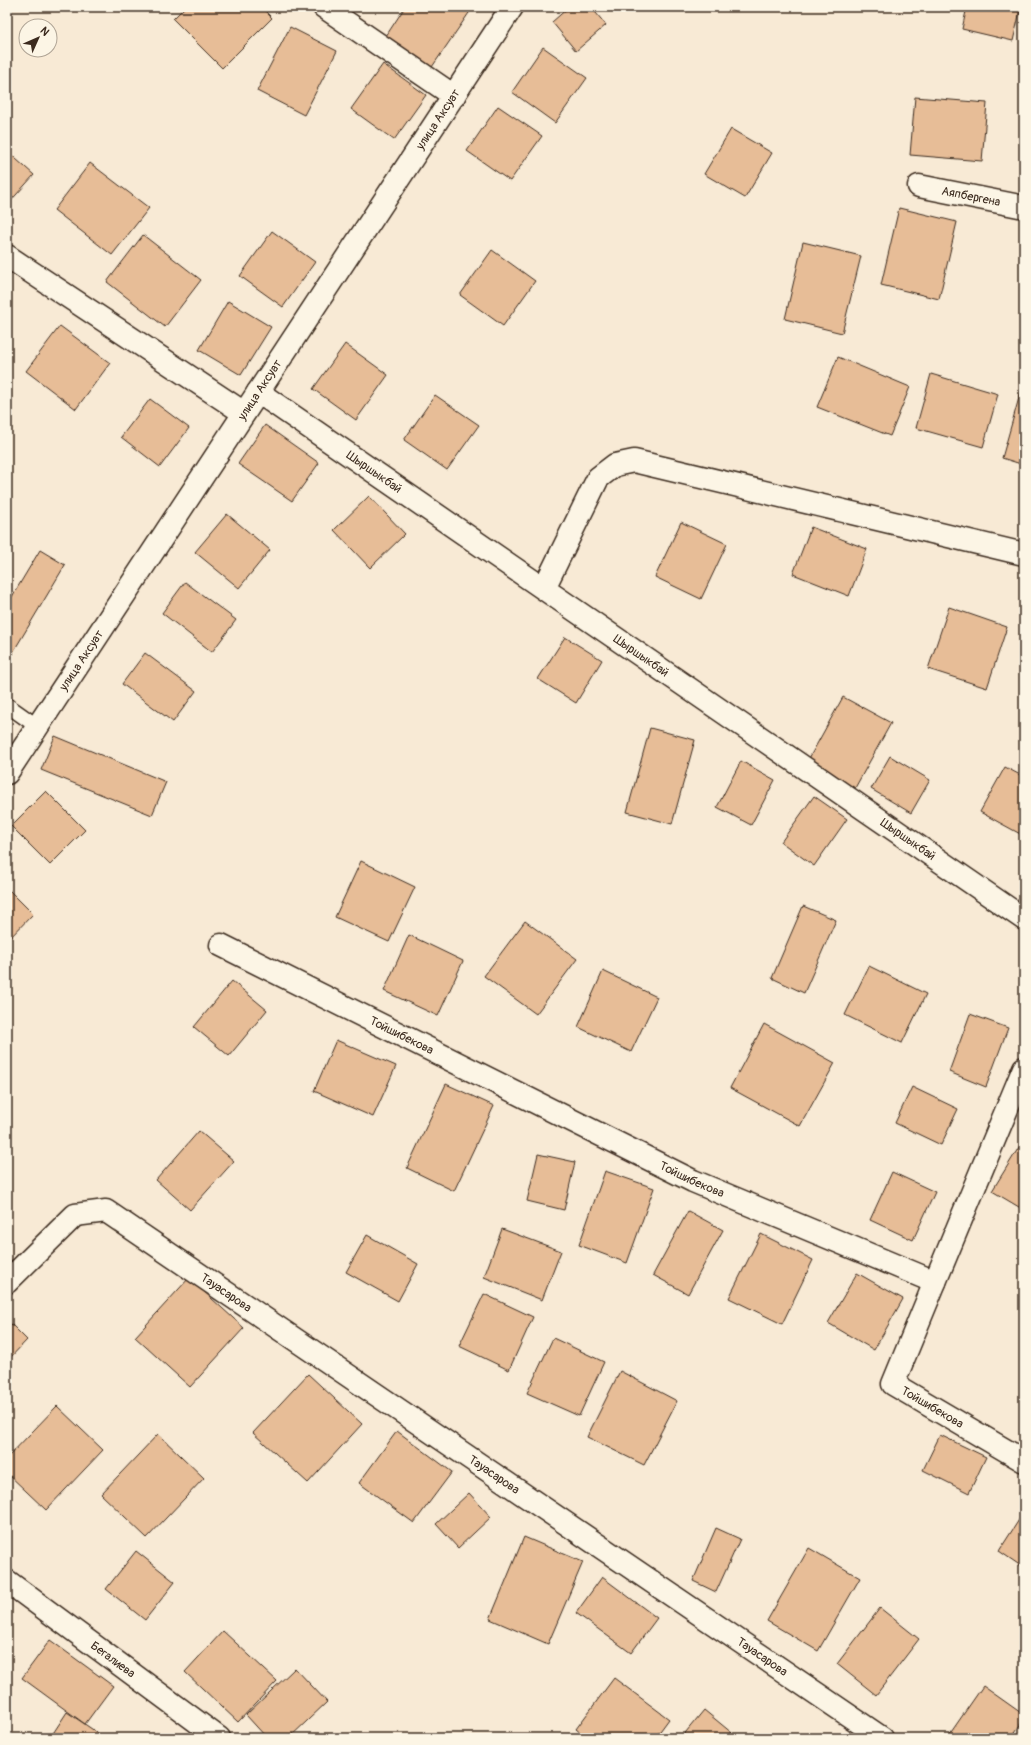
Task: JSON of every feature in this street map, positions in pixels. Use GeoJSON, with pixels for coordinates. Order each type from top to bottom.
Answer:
{"type":"FeatureCollection","features":[{"type":"Feature","properties":{"kind":"street"},"geometry":{"type":"LineString","coordinates":[[324,7],[454,96]]}},
{"type":"Feature","properties":{"kind":"street","name":"улица Аксуат"},"geometry":{"type":"LineString","coordinates":[[7,773],[512,7]]}},
{"type":"Feature","properties":{"kind":"street","name":"Аяпбергена"},"geometry":{"type":"LineString","coordinates":[[919,186],[1024,206]]}},
{"type":"Feature","properties":{"kind":"street"},"geometry":{"type":"LineString","coordinates":[[7,256],[244,413]]}},
{"type":"Feature","properties":{"kind":"street","name":"Шыршыкбай"},"geometry":{"type":"LineString","coordinates":[[258,392],[1024,919]]}},
{"type":"Feature","properties":{"kind":"street"},"geometry":{"type":"LineString","coordinates":[[544,588],[598,478],[615,465],[634,461],[1024,554]]}},
{"type":"Feature","properties":{"kind":"street","name":"Тойшибекова"},"geometry":{"type":"LineString","coordinates":[[221,945],[693,1181],[935,1282],[893,1384],[1024,1461]]}},
{"type":"Feature","properties":{"kind":"street"},"geometry":{"type":"LineString","coordinates":[[935,1282],[1024,1068]]}},
{"type":"Feature","properties":{"kind":"street","name":"Тауасарова"},"geometry":{"type":"LineString","coordinates":[[7,1282],[76,1215],[106,1211],[882,1738]]}},
{"type":"Feature","properties":{"kind":"street","name":"Бегалиева"},"geometry":{"type":"LineString","coordinates":[[7,1580],[219,1738]]}},
{"type":"Feature","properties":{"kind":"lane"},"geometry":{"type":"LineString","coordinates":[[7,705],[38,727]]}},
{"type":"Feature","properties":{"kind":"building"},"geometry":{"type":"Polygon","coordinates":[[[185,7],[261,7],[272,18],[222,68],[173,19],[185,7]]]}},
{"type":"Feature","properties":{"kind":"building"},"geometry":{"type":"Polygon","coordinates":[[[405,7],[473,7],[432,67],[386,36],[405,7]]]}},
{"type":"Feature","properties":{"kind":"building"},"geometry":{"type":"Polygon","coordinates":[[[569,7],[591,7],[606,25],[576,51],[552,22],[569,7]]]}},
{"type":"Feature","properties":{"kind":"building"},"geometry":{"type":"Polygon","coordinates":[[[967,7],[1021,7],[1013,41],[962,29],[967,7]]]}},
{"type":"Feature","properties":{"kind":"building"},"geometry":{"type":"Polygon","coordinates":[[[290,27],[337,51],[304,115],[257,91],[290,27]]]}},
{"type":"Feature","properties":{"kind":"building"},"geometry":{"type":"Polygon","coordinates":[[[543,47],[587,78],[555,123],[512,92],[543,47]]]}},
{"type":"Feature","properties":{"kind":"building"},"geometry":{"type":"Polygon","coordinates":[[[383,64],[426,95],[394,140],[351,109],[383,64]]]}},
{"type":"Feature","properties":{"kind":"building"},"geometry":{"type":"Polygon","coordinates":[[[915,97],[987,103],[982,161],[910,155],[915,97]]]}},
{"type":"Feature","properties":{"kind":"building"},"geometry":{"type":"Polygon","coordinates":[[[498,106],[542,136],[510,181],[467,151],[498,106]]]}},
{"type":"Feature","properties":{"kind":"building"},"geometry":{"type":"Polygon","coordinates":[[[731,129],[772,153],[745,198],[704,174],[731,129]]]}},
{"type":"Feature","properties":{"kind":"building"},"geometry":{"type":"Polygon","coordinates":[[[7,151],[34,175],[7,205],[7,151]]]}},
{"type":"Feature","properties":{"kind":"building"},"geometry":{"type":"Polygon","coordinates":[[[90,163],[149,208],[112,255],[54,210],[90,163]]]}},
{"type":"Feature","properties":{"kind":"building"},"geometry":{"type":"Polygon","coordinates":[[[899,208],[957,222],[939,299],[881,285],[899,208]]]}},
{"type":"Feature","properties":{"kind":"building"},"geometry":{"type":"Polygon","coordinates":[[[272,231],[315,262],[283,307],[240,276],[272,231]]]}},
{"type":"Feature","properties":{"kind":"building"},"geometry":{"type":"Polygon","coordinates":[[[143,235],[201,280],[165,327],[107,282],[143,235]]]}},
{"type":"Feature","properties":{"kind":"building"},"geometry":{"type":"Polygon","coordinates":[[[803,242],[861,256],[842,333],[785,319],[803,242]]]}},
{"type":"Feature","properties":{"kind":"building"},"geometry":{"type":"Polygon","coordinates":[[[492,250],[535,281],[503,326],[460,295],[492,250]]]}},
{"type":"Feature","properties":{"kind":"building"},"geometry":{"type":"Polygon","coordinates":[[[228,301],[271,327],[241,375],[199,350],[228,301]]]}},
{"type":"Feature","properties":{"kind":"building"},"geometry":{"type":"Polygon","coordinates":[[[60,326],[110,363],[76,409],[26,371],[60,326]]]}},
{"type":"Feature","properties":{"kind":"building"},"geometry":{"type":"Polygon","coordinates":[[[345,344],[388,375],[356,420],[313,389],[345,344]]]}},
{"type":"Feature","properties":{"kind":"building"},"geometry":{"type":"Polygon","coordinates":[[[838,357],[910,387],[890,436],[817,407],[838,357]]]}},
{"type":"Feature","properties":{"kind":"building"},"geometry":{"type":"Polygon","coordinates":[[[931,374],[998,394],[983,447],[916,428],[931,374]]]}},
{"type":"Feature","properties":{"kind":"building"},"geometry":{"type":"Polygon","coordinates":[[[1024,380],[1024,465],[1002,458],[1024,380]]]}},
{"type":"Feature","properties":{"kind":"building"},"geometry":{"type":"Polygon","coordinates":[[[435,395],[479,425],[447,470],[404,440],[435,395]]]}},
{"type":"Feature","properties":{"kind":"building"},"geometry":{"type":"Polygon","coordinates":[[[150,399],[189,428],[160,467],[121,437],[150,399]]]}},
{"type":"Feature","properties":{"kind":"building"},"geometry":{"type":"Polygon","coordinates":[[[265,425],[319,463],[292,501],[238,464],[265,425]]]}},
{"type":"Feature","properties":{"kind":"building"},"geometry":{"type":"Polygon","coordinates":[[[369,496],[405,534],[370,568],[334,530],[369,496]]]}},
{"type":"Feature","properties":{"kind":"building"},"geometry":{"type":"Polygon","coordinates":[[[227,514],[270,550],[239,588],[195,552],[227,514]]]}},
{"type":"Feature","properties":{"kind":"building"},"geometry":{"type":"Polygon","coordinates":[[[681,522],[727,544],[701,599],[655,577],[681,522]]]}},
{"type":"Feature","properties":{"kind":"building"},"geometry":{"type":"Polygon","coordinates":[[[811,527],[867,549],[849,596],[793,574],[811,527]]]}},
{"type":"Feature","properties":{"kind":"building"},"geometry":{"type":"Polygon","coordinates":[[[40,550],[65,565],[9,659],[7,657],[7,605],[40,550]]]}},
{"type":"Feature","properties":{"kind":"building"},"geometry":{"type":"Polygon","coordinates":[[[185,582],[236,620],[212,652],[162,613],[185,582]]]}},
{"type":"Feature","properties":{"kind":"building"},"geometry":{"type":"Polygon","coordinates":[[[949,607],[1007,627],[987,688],[928,669],[949,607]]]}},
{"type":"Feature","properties":{"kind":"building"},"geometry":{"type":"Polygon","coordinates":[[[565,637],[602,660],[576,703],[538,679],[565,637]]]}},
{"type":"Feature","properties":{"kind":"building"},"geometry":{"type":"Polygon","coordinates":[[[145,653],[196,691],[173,722],[122,684],[145,653]]]}},
{"type":"Feature","properties":{"kind":"building"},"geometry":{"type":"Polygon","coordinates":[[[843,697],[891,723],[855,788],[807,762],[843,697]]]}},
{"type":"Feature","properties":{"kind":"building"},"geometry":{"type":"Polygon","coordinates":[[[650,728],[695,740],[672,824],[627,812],[650,728]]]}},
{"type":"Feature","properties":{"kind":"building"},"geometry":{"type":"Polygon","coordinates":[[[55,736],[166,782],[152,815],[41,770],[55,736]]]}},
{"type":"Feature","properties":{"kind":"building"},"geometry":{"type":"Polygon","coordinates":[[[890,756],[930,780],[911,813],[871,789],[890,756]]]}},
{"type":"Feature","properties":{"kind":"building"},"geometry":{"type":"Polygon","coordinates":[[[741,761],[775,780],[751,825],[717,807],[741,761]]]}},
{"type":"Feature","properties":{"kind":"building"},"geometry":{"type":"Polygon","coordinates":[[[1005,767],[1024,777],[1024,836],[980,812],[1005,767]]]}},
{"type":"Feature","properties":{"kind":"building"},"geometry":{"type":"Polygon","coordinates":[[[46,791],[85,830],[50,865],[11,826],[46,791]]]}},
{"type":"Feature","properties":{"kind":"building"},"geometry":{"type":"Polygon","coordinates":[[[814,796],[847,819],[814,866],[781,842],[814,796]]]}},
{"type":"Feature","properties":{"kind":"building"},"geometry":{"type":"Polygon","coordinates":[[[361,861],[415,887],[389,942],[335,917],[361,861]]]}},
{"type":"Feature","properties":{"kind":"building"},"geometry":{"type":"Polygon","coordinates":[[[7,888],[33,914],[7,941],[7,888]]]}},
{"type":"Feature","properties":{"kind":"building"},"geometry":{"type":"Polygon","coordinates":[[[803,906],[836,920],[804,993],[772,978],[803,906]]]}},
{"type":"Feature","properties":{"kind":"building"},"geometry":{"type":"Polygon","coordinates":[[[525,921],[577,959],[536,1014],[484,976],[525,921]]]}},
{"type":"Feature","properties":{"kind":"building"},"geometry":{"type":"Polygon","coordinates":[[[409,935],[463,961],[438,1016],[384,991],[409,935]]]}},
{"type":"Feature","properties":{"kind":"building"},"geometry":{"type":"Polygon","coordinates":[[[869,966],[926,994],[902,1043],[845,1015],[869,966]]]}},
{"type":"Feature","properties":{"kind":"building"},"geometry":{"type":"Polygon","coordinates":[[[603,971],[657,997],[631,1052],[578,1027],[603,971]]]}},
{"type":"Feature","properties":{"kind":"building"},"geometry":{"type":"Polygon","coordinates":[[[232,981],[267,1010],[229,1056],[194,1027],[232,981]]]}},
{"type":"Feature","properties":{"kind":"building"},"geometry":{"type":"Polygon","coordinates":[[[970,1014],[1008,1028],[986,1087],[949,1072],[970,1014]]]}},
{"type":"Feature","properties":{"kind":"building"},"geometry":{"type":"Polygon","coordinates":[[[764,1024],[835,1063],[800,1126],[730,1088],[764,1024]]]}},
{"type":"Feature","properties":{"kind":"building"},"geometry":{"type":"Polygon","coordinates":[[[336,1040],[396,1066],[373,1117],[314,1091],[336,1040]]]}},
{"type":"Feature","properties":{"kind":"building"},"geometry":{"type":"Polygon","coordinates":[[[446,1084],[494,1106],[454,1191],[407,1168],[446,1084]]]}},
{"type":"Feature","properties":{"kind":"building"},"geometry":{"type":"Polygon","coordinates":[[[912,1087],[958,1109],[941,1145],[895,1123],[912,1087]]]}},
{"type":"Feature","properties":{"kind":"building"},"geometry":{"type":"Polygon","coordinates":[[[199,1131],[234,1161],[190,1210],[156,1180],[199,1131]]]}},
{"type":"Feature","properties":{"kind":"building"},"geometry":{"type":"Polygon","coordinates":[[[1024,1139],[1024,1210],[992,1191],[1024,1139]]]}},
{"type":"Feature","properties":{"kind":"building"},"geometry":{"type":"Polygon","coordinates":[[[538,1154],[575,1162],[564,1210],[527,1201],[538,1154]]]}},
{"type":"Feature","properties":{"kind":"building"},"geometry":{"type":"Polygon","coordinates":[[[605,1171],[654,1188],[627,1263],[579,1245],[605,1171]]]}},
{"type":"Feature","properties":{"kind":"building"},"geometry":{"type":"Polygon","coordinates":[[[892,1172],[935,1192],[913,1240],[870,1220],[892,1172]]]}},
{"type":"Feature","properties":{"kind":"building"},"geometry":{"type":"Polygon","coordinates":[[[688,1211],[723,1230],[688,1294],[653,1275],[688,1211]]]}},
{"type":"Feature","properties":{"kind":"building"},"geometry":{"type":"Polygon","coordinates":[[[502,1229],[561,1251],[542,1300],[484,1277],[502,1229]]]}},
{"type":"Feature","properties":{"kind":"building"},"geometry":{"type":"Polygon","coordinates":[[[761,1234],[813,1260],[782,1324],[729,1298],[761,1234]]]}},
{"type":"Feature","properties":{"kind":"building"},"geometry":{"type":"Polygon","coordinates":[[[367,1235],[418,1264],[398,1301],[346,1272],[367,1235]]]}},
{"type":"Feature","properties":{"kind":"building"},"geometry":{"type":"Polygon","coordinates":[[[857,1273],[903,1299],[874,1350],[828,1323],[857,1273]]]}},
{"type":"Feature","properties":{"kind":"building"},"geometry":{"type":"Polygon","coordinates":[[[189,1278],[244,1328],[190,1387],[135,1337],[189,1278]]]}},
{"type":"Feature","properties":{"kind":"building"},"geometry":{"type":"Polygon","coordinates":[[[484,1294],[533,1317],[509,1370],[459,1346],[484,1294]]]}},
{"type":"Feature","properties":{"kind":"building"},"geometry":{"type":"Polygon","coordinates":[[[8,1321],[27,1340],[7,1361],[7,1322],[8,1321]]]}},
{"type":"Feature","properties":{"kind":"building"},"geometry":{"type":"Polygon","coordinates":[[[553,1338],[604,1362],[579,1416],[527,1393],[553,1338]]]}},
{"type":"Feature","properties":{"kind":"building"},"geometry":{"type":"Polygon","coordinates":[[[620,1371],[677,1401],[644,1465],[587,1437],[620,1371]]]}},
{"type":"Feature","properties":{"kind":"building"},"geometry":{"type":"Polygon","coordinates":[[[308,1374],[362,1424],[308,1483],[253,1433],[308,1374]]]}},
{"type":"Feature","properties":{"kind":"building"},"geometry":{"type":"Polygon","coordinates":[[[57,1406],[103,1450],[46,1510],[7,1473],[7,1458],[57,1406]]]}},
{"type":"Feature","properties":{"kind":"building"},"geometry":{"type":"Polygon","coordinates":[[[397,1431],[452,1472],[414,1523],[359,1483],[397,1431]]]}},
{"type":"Feature","properties":{"kind":"building"},"geometry":{"type":"Polygon","coordinates":[[[158,1434],[204,1478],[147,1538],[101,1494],[158,1434]]]}},
{"type":"Feature","properties":{"kind":"building"},"geometry":{"type":"Polygon","coordinates":[[[940,1435],[986,1457],[969,1493],[923,1470],[940,1435]]]}},
{"type":"Feature","properties":{"kind":"building"},"geometry":{"type":"Polygon","coordinates":[[[469,1493],[491,1517],[458,1548],[436,1524],[469,1493]]]}},
{"type":"Feature","properties":{"kind":"building"},"geometry":{"type":"Polygon","coordinates":[[[1024,1512],[1024,1568],[999,1551],[1024,1512]]]}},
{"type":"Feature","properties":{"kind":"building"},"geometry":{"type":"Polygon","coordinates":[[[716,1528],[740,1539],[716,1592],[693,1581],[716,1528]]]}},
{"type":"Feature","properties":{"kind":"building"},"geometry":{"type":"Polygon","coordinates":[[[524,1537],[583,1562],[548,1644],[490,1619],[524,1537]]]}},
{"type":"Feature","properties":{"kind":"building"},"geometry":{"type":"Polygon","coordinates":[[[809,1548],[860,1578],[818,1651],[767,1621],[809,1548]]]}},
{"type":"Feature","properties":{"kind":"building"},"geometry":{"type":"Polygon","coordinates":[[[136,1551],[175,1582],[145,1620],[106,1589],[136,1551]]]}},
{"type":"Feature","properties":{"kind":"building"},"geometry":{"type":"Polygon","coordinates":[[[602,1577],[657,1618],[631,1653],[576,1613],[602,1577]]]}},
{"type":"Feature","properties":{"kind":"building"},"geometry":{"type":"Polygon","coordinates":[[[880,1608],[919,1639],[876,1695],[837,1664],[880,1608]]]}},
{"type":"Feature","properties":{"kind":"building"},"geometry":{"type":"Polygon","coordinates":[[[223,1631],[277,1681],[238,1722],[185,1672],[223,1631]]]}},
{"type":"Feature","properties":{"kind":"building"},"geometry":{"type":"Polygon","coordinates":[[[50,1640],[113,1686],[85,1724],[22,1678],[50,1640]]]}},
{"type":"Feature","properties":{"kind":"building"},"geometry":{"type":"Polygon","coordinates":[[[295,1668],[327,1702],[289,1738],[267,1738],[246,1715],[295,1668]]]}},
{"type":"Feature","properties":{"kind":"building"},"geometry":{"type":"Polygon","coordinates":[[[614,1678],[669,1719],[655,1738],[587,1738],[576,1729],[614,1678]]]}},
{"type":"Feature","properties":{"kind":"building"},"geometry":{"type":"Polygon","coordinates":[[[983,1686],[1024,1715],[1024,1719],[1011,1738],[947,1738],[983,1686]]]}},
{"type":"Feature","properties":{"kind":"building"},"geometry":{"type":"Polygon","coordinates":[[[704,1710],[738,1738],[681,1738],[704,1710]]]}},
{"type":"Feature","properties":{"kind":"building"},"geometry":{"type":"Polygon","coordinates":[[[67,1712],[105,1738],[50,1738],[67,1712]]]}}]}
